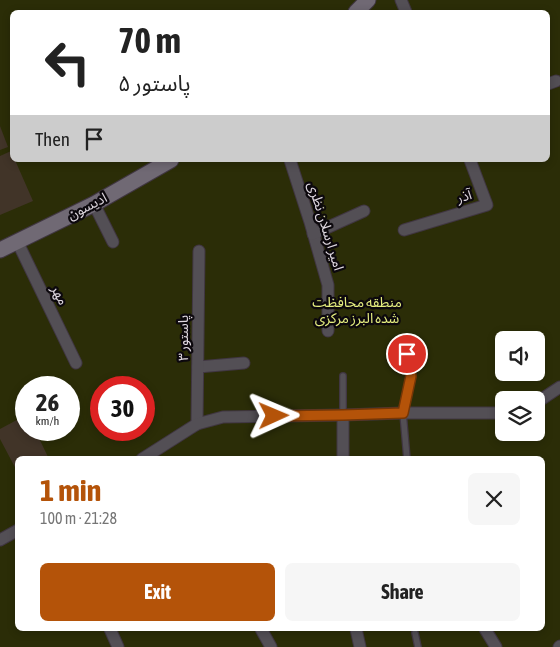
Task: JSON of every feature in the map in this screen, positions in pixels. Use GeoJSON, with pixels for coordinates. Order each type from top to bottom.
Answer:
{"type":"FeatureCollection","features":[{"type":"Feature","properties":{"kind":"street"},"geometry":{"type":"LineString","coordinates":[[358,10],[368,0]]}},
{"type":"Feature","properties":{"kind":"street","name":"ادیسون"},"geometry":{"type":"LineString","coordinates":[[0,250],[94,204],[168,162]]}},
{"type":"Feature","properties":{"kind":"street","name":"امیر ارسلان نظری"},"geometry":{"type":"LineString","coordinates":[[291,162],[328,285],[328,331]]}},
{"type":"Feature","properties":{"kind":"street","name":"آذر"},"geometry":{"type":"LineString","coordinates":[[404,230],[486,205],[471,162]]}},
{"type":"Feature","properties":{"kind":"street"},"geometry":{"type":"LineString","coordinates":[[94,204],[113,242]]}},
{"type":"Feature","properties":{"kind":"street"},"geometry":{"type":"LineString","coordinates":[[313,234],[364,211]]}},
{"type":"Feature","properties":{"kind":"street","name":"مهر"},"geometry":{"type":"LineString","coordinates":[[17,241],[76,363]]}},
{"type":"Feature","properties":{"kind":"street","name":"پاستور ۳"},"geometry":{"type":"LineString","coordinates":[[198,424],[199,252]]}},
{"type":"Feature","properties":{"kind":"street"},"geometry":{"type":"LineString","coordinates":[[198,367],[244,362]]}},
{"type":"Feature","properties":{"kind":"street"},"geometry":{"type":"LineString","coordinates":[[545,397],[560,387]]}},
{"type":"Feature","properties":{"kind":"street"},"geometry":{"type":"LineString","coordinates":[[147,456],[198,424],[223,417],[495,413]]}},
{"type":"Feature","properties":{"kind":"street"},"geometry":{"type":"LineString","coordinates":[[343,415],[343,456]]}},
{"type":"Feature","properties":{"kind":"street"},"geometry":{"type":"LineString","coordinates":[[0,540],[15,532]]}},
{"type":"Feature","properties":{"kind":"street"},"geometry":{"type":"LineString","coordinates":[[111,631],[118,647]]}},
{"type":"Feature","properties":{"kind":"street"},"geometry":{"type":"LineString","coordinates":[[262,631],[271,647]]}},
{"type":"Feature","properties":{"kind":"street"},"geometry":{"type":"LineString","coordinates":[[356,631],[360,647]]}},
{"type":"Feature","properties":{"kind":"street"},"geometry":{"type":"LineString","coordinates":[[486,631],[496,647]]}},
{"type":"Feature","properties":{"kind":"lane"},"geometry":{"type":"LineString","coordinates":[[407,354],[411,376],[403,413],[407,456]]}},
{"type":"Feature","properties":{"kind":"lane"},"geometry":{"type":"LineString","coordinates":[[343,376],[343,415]]}},
{"type":"Feature","properties":{"kind":"lane"},"geometry":{"type":"LineString","coordinates":[[415,633],[418,647]]}},
{"type":"Feature","properties":{"kind":"green space","name":"منطقه محافظت شده البرز مرکزی"},"geometry":{"type":"Polygon","coordinates":[[[0,0],[560,0],[560,647],[0,647],[0,0]]]}},
{"type":"Feature","properties":{"kind":"building"},"geometry":{"type":"Polygon","coordinates":[[[0,126],[8,147],[0,150],[0,126]]]}},
{"type":"Feature","properties":{"kind":"building"},"geometry":{"type":"Polygon","coordinates":[[[10,151],[10,162],[16,162],[33,201],[0,215],[0,156],[10,151]]]}},
{"type":"Feature","properties":{"kind":"building"},"geometry":{"type":"Polygon","coordinates":[[[15,421],[15,441],[40,441],[48,456],[15,456],[15,467],[0,439],[0,429],[15,421]]]}},
{"type":"Feature","properties":{"kind":"route"},"geometry":{"type":"LineString","coordinates":[[274,416],[403,413],[411,376],[407,354]]}}]}
